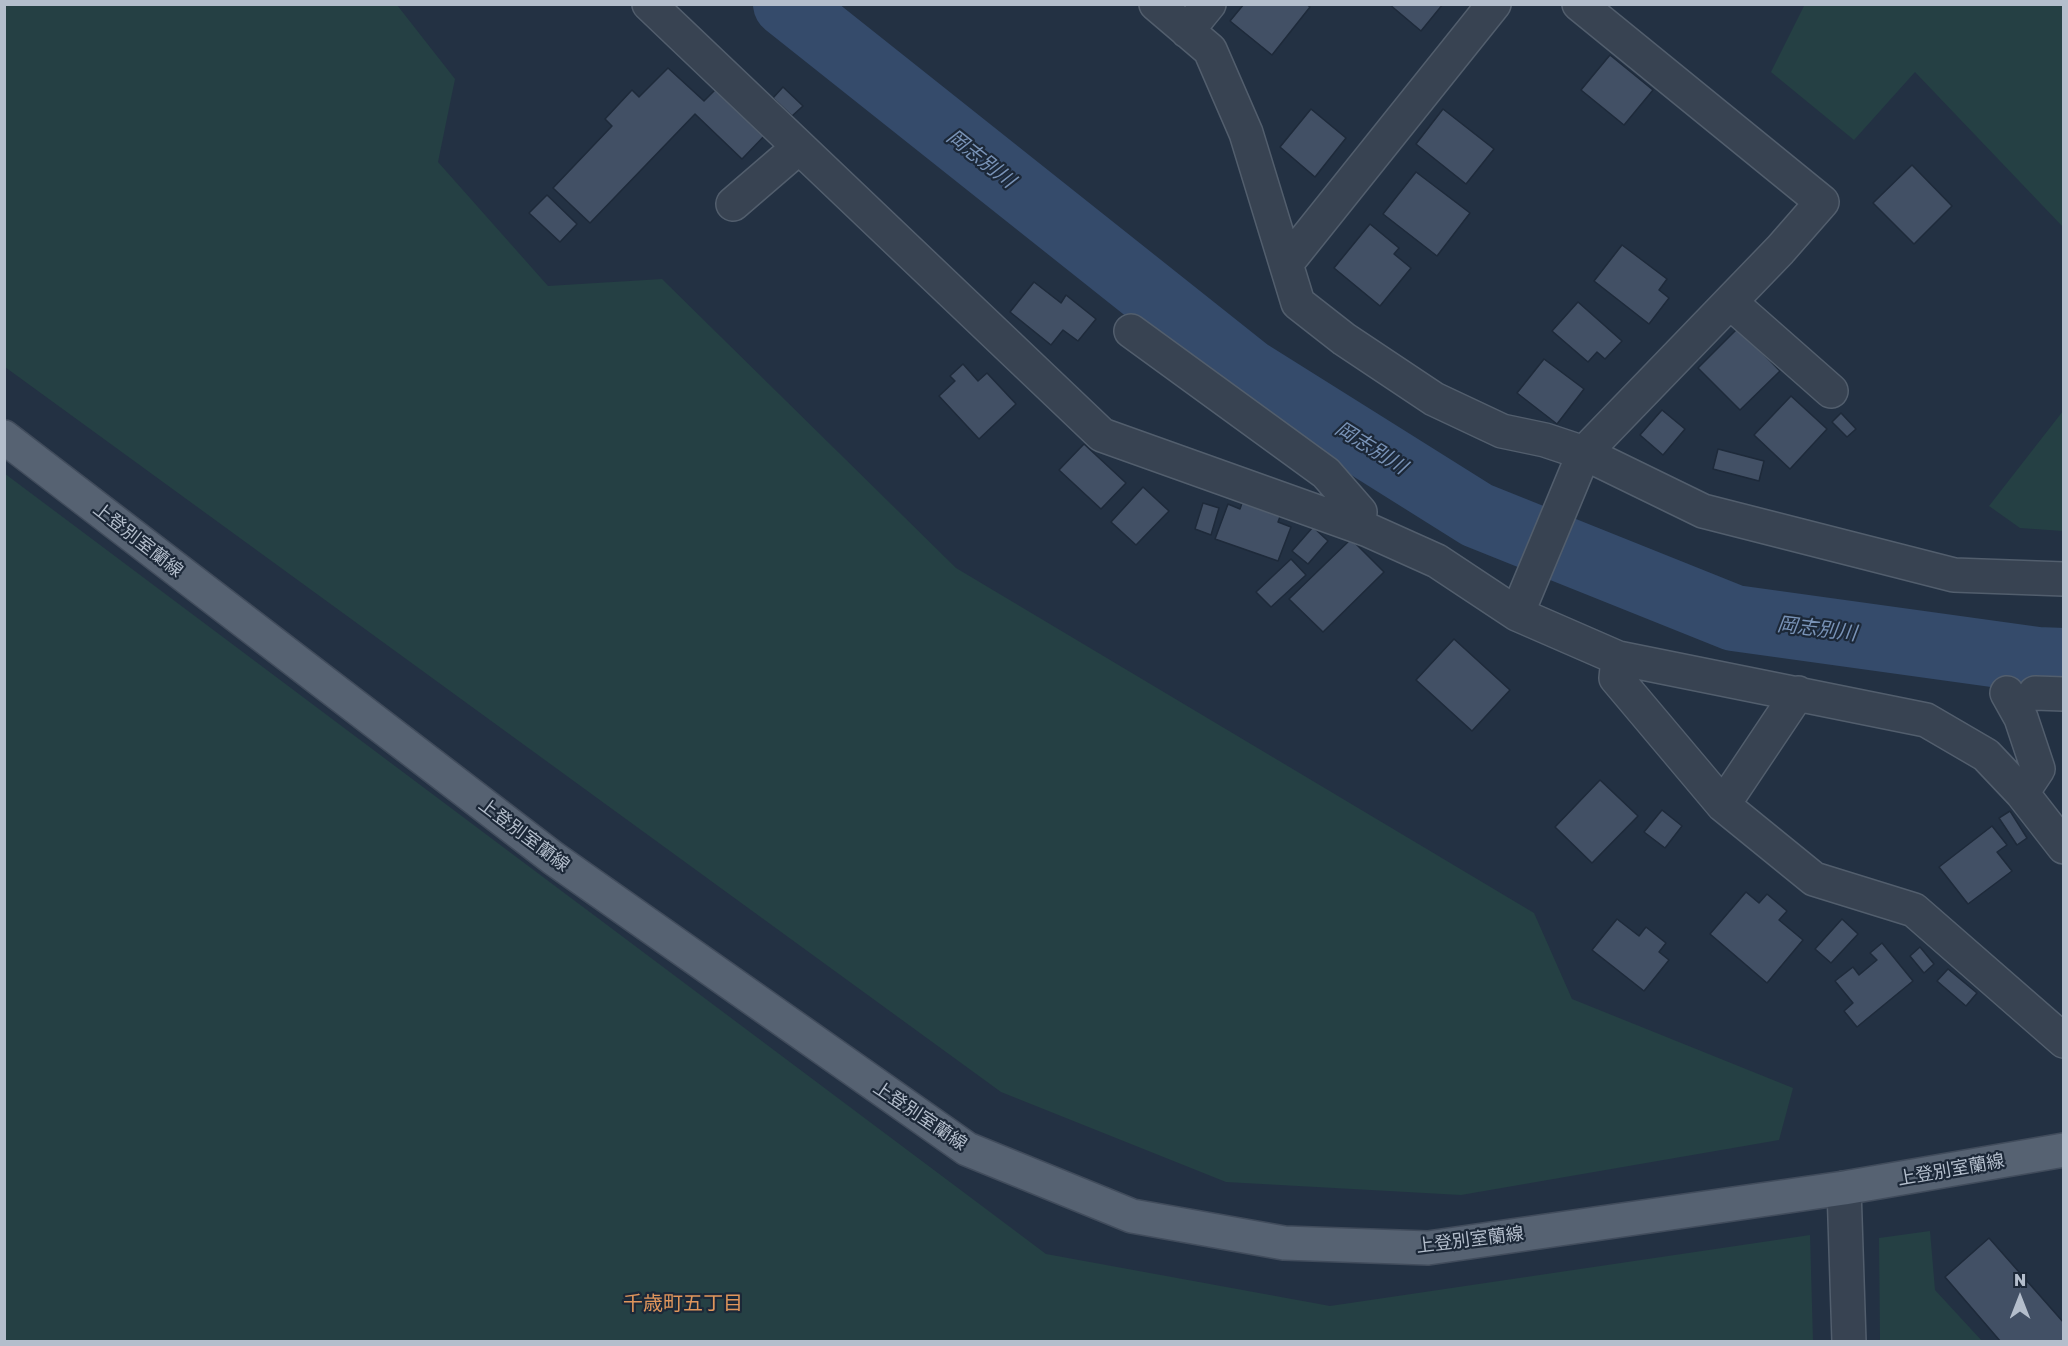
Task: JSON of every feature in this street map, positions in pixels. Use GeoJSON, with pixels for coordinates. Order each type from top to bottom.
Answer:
{"type":"FeatureCollection","features":[{"type":"Feature","properties":{"kind":"main road","name":"上登別室蘭線"},"geometry":{"type":"LineString","coordinates":[[4,437],[553,858],[967,1149],[1132,1216],[1284,1243],[1428,1248],[1844,1188],[2064,1150]]}},
{"type":"Feature","properties":{"kind":"street"},"geometry":{"type":"LineString","coordinates":[[649,4],[1102,435],[1359,526],[1437,561],[1517,614],[1618,658],[1926,720],[1986,756],[2022,793],[2064,847]]}},
{"type":"Feature","properties":{"kind":"street"},"geometry":{"type":"LineString","coordinates":[[1156,4],[1210,50],[1246,134],[1298,303],[1344,339],[1434,399],[1502,431],[1545,440],[1579,465],[1703,511],[1954,575],[2064,579]]}},
{"type":"Feature","properties":{"kind":"street"},"geometry":{"type":"LineString","coordinates":[[1187,31],[1209,4]]}},
{"type":"Feature","properties":{"kind":"street"},"geometry":{"type":"LineString","coordinates":[[1286,264],[1494,4]]}},
{"type":"Feature","properties":{"kind":"street"},"geometry":{"type":"LineString","coordinates":[[1517,614],[1579,465],[1822,202],[1579,4]]}},
{"type":"Feature","properties":{"kind":"street"},"geometry":{"type":"LineString","coordinates":[[733,204],[798,148]]}},
{"type":"Feature","properties":{"kind":"street"},"geometry":{"type":"LineString","coordinates":[[1730,302],[1832,391]]}},
{"type":"Feature","properties":{"kind":"street"},"geometry":{"type":"LineString","coordinates":[[1131,331],[1326,473],[1360,512],[1359,526]]}},
{"type":"Feature","properties":{"kind":"street"},"geometry":{"type":"LineString","coordinates":[[1618,658],[1616,678],[1723,805],[1814,879],[1914,910],[2064,1041]]}},
{"type":"Feature","properties":{"kind":"street"},"geometry":{"type":"LineString","coordinates":[[1723,805],[1798,693]]}},
{"type":"Feature","properties":{"kind":"street"},"geometry":{"type":"LineString","coordinates":[[2022,793],[2038,769],[2021,718],[2035,694]]}},
{"type":"Feature","properties":{"kind":"street"},"geometry":{"type":"LineString","coordinates":[[1844,1188],[1849,1341]]}},
{"type":"Feature","properties":{"kind":"green space"},"geometry":{"type":"Polygon","coordinates":[[[5,4],[397,5],[455,79],[438,162],[548,286],[662,279],[956,568],[1534,913],[1572,999],[1793,1088],[1779,1140],[1461,1195],[1226,1182],[1001,1092],[5,367],[5,4]]]}},
{"type":"Feature","properties":{"kind":"green space"},"geometry":{"type":"Polygon","coordinates":[[[1805,4],[2063,5],[2063,227],[1915,72],[1854,140],[1771,72],[1805,4]]]}},
{"type":"Feature","properties":{"kind":"green space"},"geometry":{"type":"Polygon","coordinates":[[[2063,411],[2063,531],[2020,528],[1989,506],[2063,411]]]}},
{"type":"Feature","properties":{"kind":"green space"},"geometry":{"type":"Polygon","coordinates":[[[4,473],[1046,1254],[1330,1306],[1810,1235],[1813,1341],[5,1341],[4,473]]]}},
{"type":"Feature","properties":{"kind":"green space"},"geometry":{"type":"Polygon","coordinates":[[[1930,1231],[1935,1290],[1982,1341],[1880,1341],[1879,1238],[1930,1231]]]}},
{"type":"Feature","properties":{"kind":"building"},"geometry":{"type":"Polygon","coordinates":[[[1244,4],[1306,4],[1310,7],[1272,55],[1230,21],[1244,4]]]}},
{"type":"Feature","properties":{"kind":"building"},"geometry":{"type":"Polygon","coordinates":[[[1389,4],[1443,4],[1421,31],[1389,4]]]}},
{"type":"Feature","properties":{"kind":"building"},"geometry":{"type":"Polygon","coordinates":[[[1610,55],[1653,90],[1624,125],[1581,90],[1610,55]]]}},
{"type":"Feature","properties":{"kind":"building"},"geometry":{"type":"Polygon","coordinates":[[[668,68],[704,101],[719,86],[767,133],[742,159],[695,114],[590,223],[553,188],[612,126],[605,119],[632,90],[639,97],[668,68]]]}},
{"type":"Feature","properties":{"kind":"building"},"geometry":{"type":"Polygon","coordinates":[[[783,87],[803,106],[792,116],[773,98],[783,87]]]}},
{"type":"Feature","properties":{"kind":"building"},"geometry":{"type":"Polygon","coordinates":[[[1311,109],[1346,138],[1315,177],[1280,147],[1311,109]]]}},
{"type":"Feature","properties":{"kind":"building"},"geometry":{"type":"Polygon","coordinates":[[[1443,109],[1494,149],[1466,184],[1416,144],[1443,109]]]}},
{"type":"Feature","properties":{"kind":"building"},"geometry":{"type":"Polygon","coordinates":[[[1912,165],[1952,206],[1914,244],[1873,203],[1912,165]]]}},
{"type":"Feature","properties":{"kind":"building"},"geometry":{"type":"Polygon","coordinates":[[[1416,172],[1470,213],[1437,256],[1383,214],[1416,172]]]}},
{"type":"Feature","properties":{"kind":"building"},"geometry":{"type":"Polygon","coordinates":[[[547,195],[577,224],[560,242],[529,213],[547,195]]]}},
{"type":"Feature","properties":{"kind":"building"},"geometry":{"type":"Polygon","coordinates":[[[1370,224],[1399,248],[1394,254],[1411,268],[1380,306],[1334,268],[1370,224]]]}},
{"type":"Feature","properties":{"kind":"building"},"geometry":{"type":"Polygon","coordinates":[[[1622,245],[1667,279],[1659,290],[1669,298],[1649,324],[1594,281],[1622,245]]]}},
{"type":"Feature","properties":{"kind":"building"},"geometry":{"type":"Polygon","coordinates":[[[1034,282],[1061,303],[1066,295],[1096,319],[1078,341],[1063,330],[1051,345],[1010,312],[1034,282]]]}},
{"type":"Feature","properties":{"kind":"building"},"geometry":{"type":"Polygon","coordinates":[[[1578,302],[1622,341],[1605,359],[1597,352],[1588,362],[1552,331],[1578,302]]]}},
{"type":"Feature","properties":{"kind":"building"},"geometry":{"type":"Polygon","coordinates":[[[1738,328],[1780,371],[1740,410],[1698,368],[1738,328]]]}},
{"type":"Feature","properties":{"kind":"building"},"geometry":{"type":"Polygon","coordinates":[[[1544,359],[1584,389],[1557,424],[1517,393],[1544,359]]]}},
{"type":"Feature","properties":{"kind":"building"},"geometry":{"type":"Polygon","coordinates":[[[963,364],[978,381],[987,373],[1016,404],[979,439],[939,396],[955,381],[950,376],[963,364]]]}},
{"type":"Feature","properties":{"kind":"building"},"geometry":{"type":"Polygon","coordinates":[[[1791,396],[1827,429],[1790,469],[1754,435],[1791,396]]]}},
{"type":"Feature","properties":{"kind":"building"},"geometry":{"type":"Polygon","coordinates":[[[1662,410],[1685,429],[1663,455],[1640,435],[1662,410]]]}},
{"type":"Feature","properties":{"kind":"building"},"geometry":{"type":"Polygon","coordinates":[[[1841,413],[1856,429],[1847,437],[1832,422],[1841,413]]]}},
{"type":"Feature","properties":{"kind":"building"},"geometry":{"type":"Polygon","coordinates":[[[1084,444],[1126,483],[1101,509],[1059,470],[1084,444]]]}},
{"type":"Feature","properties":{"kind":"building"},"geometry":{"type":"Polygon","coordinates":[[[1718,449],[1764,461],[1759,481],[1713,469],[1718,449]]]}},
{"type":"Feature","properties":{"kind":"building"},"geometry":{"type":"Polygon","coordinates":[[[1143,487],[1169,511],[1136,545],[1111,522],[1143,487]]]}},
{"type":"Feature","properties":{"kind":"building"},"geometry":{"type":"Polygon","coordinates":[[[1243,500],[1281,514],[1278,522],[1291,527],[1278,561],[1215,539],[1228,504],[1240,509],[1243,500]]]}},
{"type":"Feature","properties":{"kind":"building"},"geometry":{"type":"Polygon","coordinates":[[[1203,503],[1219,508],[1211,535],[1195,529],[1203,503]]]}},
{"type":"Feature","properties":{"kind":"building"},"geometry":{"type":"Polygon","coordinates":[[[1313,527],[1328,541],[1308,564],[1292,551],[1313,527]]]}},
{"type":"Feature","properties":{"kind":"building"},"geometry":{"type":"Polygon","coordinates":[[[1351,539],[1384,572],[1323,632],[1289,599],[1351,539]]]}},
{"type":"Feature","properties":{"kind":"building"},"geometry":{"type":"Polygon","coordinates":[[[1291,559],[1306,575],[1271,607],[1256,592],[1291,559]]]}},
{"type":"Feature","properties":{"kind":"building"},"geometry":{"type":"Polygon","coordinates":[[[1454,639],[1510,690],[1472,731],[1416,680],[1454,639]]]}},
{"type":"Feature","properties":{"kind":"building"},"geometry":{"type":"Polygon","coordinates":[[[1600,780],[1638,816],[1592,863],[1555,827],[1600,780]]]}},
{"type":"Feature","properties":{"kind":"building"},"geometry":{"type":"Polygon","coordinates":[[[1662,810],[1682,826],[1665,848],[1644,832],[1662,810]]]}},
{"type":"Feature","properties":{"kind":"building"},"geometry":{"type":"Polygon","coordinates":[[[2010,811],[2027,838],[2017,845],[1999,818],[2010,811]]]}},
{"type":"Feature","properties":{"kind":"building"},"geometry":{"type":"Polygon","coordinates":[[[1992,826],[2007,845],[1997,852],[2012,871],[1968,904],[1939,867],[1992,826]]]}},
{"type":"Feature","properties":{"kind":"building"},"geometry":{"type":"Polygon","coordinates":[[[1746,892],[1759,903],[1767,894],[1787,911],[1779,920],[1803,940],[1767,983],[1710,934],[1746,892]]]}},
{"type":"Feature","properties":{"kind":"building"},"geometry":{"type":"Polygon","coordinates":[[[1617,919],[1639,936],[1646,927],[1666,943],[1659,952],[1669,960],[1644,991],[1592,950],[1617,919]]]}},
{"type":"Feature","properties":{"kind":"building"},"geometry":{"type":"Polygon","coordinates":[[[1842,919],[1858,934],[1831,963],[1815,949],[1842,919]]]}},
{"type":"Feature","properties":{"kind":"building"},"geometry":{"type":"Polygon","coordinates":[[[1882,943],[1913,981],[1857,1027],[1844,1011],[1853,1003],[1835,981],[1853,967],[1859,975],[1877,960],[1870,953],[1882,943]]]}},
{"type":"Feature","properties":{"kind":"building"},"geometry":{"type":"Polygon","coordinates":[[[1920,947],[1934,964],[1924,973],[1910,956],[1920,947]]]}},
{"type":"Feature","properties":{"kind":"building"},"geometry":{"type":"Polygon","coordinates":[[[1948,969],[1977,993],[1966,1006],[1937,981],[1948,969]]]}},
{"type":"Feature","properties":{"kind":"building"},"geometry":{"type":"Polygon","coordinates":[[[1989,1238],[2064,1323],[2064,1342],[2001,1342],[1945,1277],[1989,1238]]]}},
{"type":"Feature","properties":{"kind":"waterway","name":"岡志別川"},"geometry":{"type":"LineString","coordinates":[[786,4],[1249,372],[1477,515],[1734,618],[2037,660],[2064,661]]}},
{"type":"Feature","properties":{"kind":"district","name":"千歳町五丁目"},"geometry":{"type":"Point","coordinates":[683,1304]}}]}
